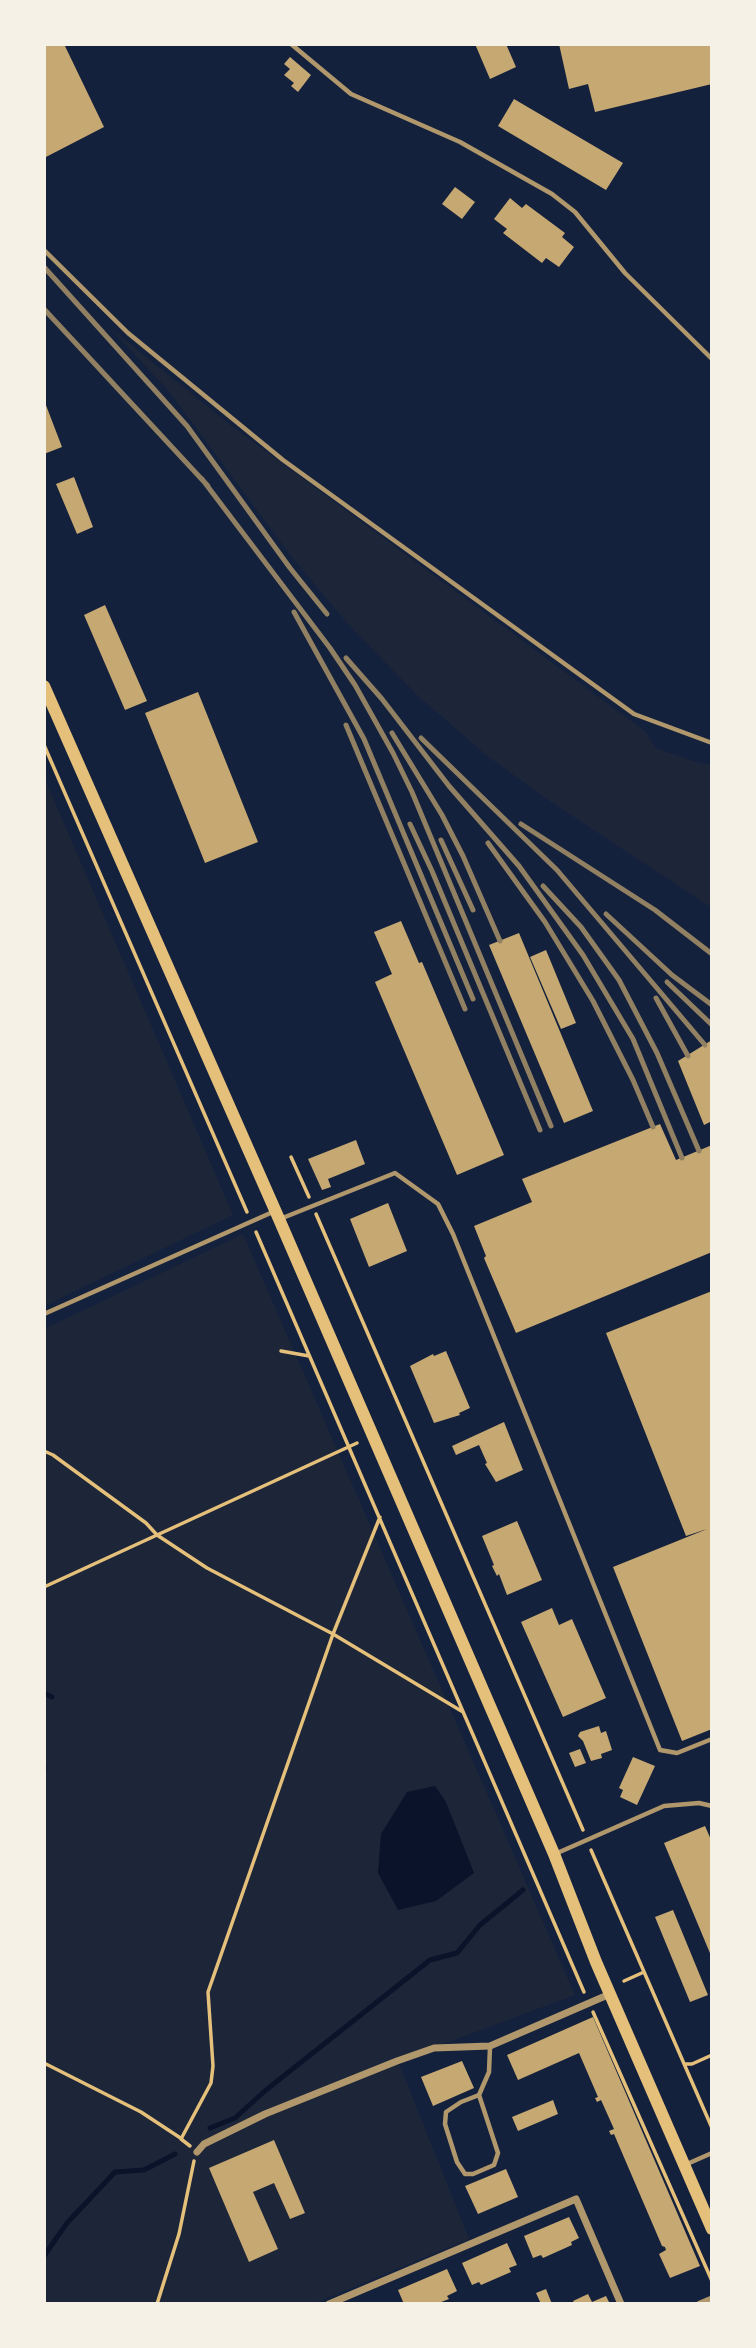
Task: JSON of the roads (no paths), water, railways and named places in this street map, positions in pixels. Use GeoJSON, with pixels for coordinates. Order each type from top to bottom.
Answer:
{"type":"FeatureCollection","features":[{"type":"Feature","properties":{"kind":"main road"},"geometry":{"type":"LineString","coordinates":[[44,686],[554,1854],[610,1994],[712,2229]]}},
{"type":"Feature","properties":{"kind":"street"},"geometry":{"type":"LineString","coordinates":[[197,2152],[204,2144],[265,2114],[410,2057],[434,2048],[490,2046],[610,1994]]}},
{"type":"Feature","properties":{"kind":"street"},"geometry":{"type":"LineString","coordinates":[[329,2304],[576,2199],[621,2304]]}},
{"type":"Feature","properties":{"kind":"street"},"geometry":{"type":"LineString","coordinates":[[700,2304],[712,2299]]}},
{"type":"Feature","properties":{"kind":"lane"},"geometry":{"type":"LineString","coordinates":[[291,44],[351,94],[460,142],[552,194],[575,212],[625,273],[712,359]]}},
{"type":"Feature","properties":{"kind":"lane"},"geometry":{"type":"LineString","coordinates":[[44,250],[128,333],[283,460],[634,714],[712,743]]}},
{"type":"Feature","properties":{"kind":"lane"},"geometry":{"type":"LineString","coordinates":[[44,1314],[251,1221],[312,1206],[395,1173],[438,1204],[453,1234],[660,1751],[677,1753],[712,1739]]}},
{"type":"Feature","properties":{"kind":"lane"},"geometry":{"type":"LineString","coordinates":[[554,1854],[664,1806],[699,1802],[712,1806]]}},
{"type":"Feature","properties":{"kind":"lane"},"geometry":{"type":"LineString","coordinates":[[479,2095],[446,2112],[444,2124],[457,2162],[465,2174],[473,2174],[494,2165],[498,2153],[479,2095],[489,2072],[490,2046]]}},
{"type":"Feature","properties":{"kind":"lane"},"geometry":{"type":"LineString","coordinates":[[683,2166],[712,2153]]}},
{"type":"Feature","properties":{"kind":"waterway"},"geometry":{"type":"LineString","coordinates":[[44,1693],[52,1697]]}},
{"type":"Feature","properties":{"kind":"waterway"},"geometry":{"type":"LineString","coordinates":[[210,2128],[235,2118],[266,2090],[430,1960],[457,1953],[480,1925],[523,1890]]}},
{"type":"Feature","properties":{"kind":"waterway"},"geometry":{"type":"LineString","coordinates":[[44,2256],[67,2223],[115,2172],[144,2170],[175,2154]]}},
{"type":"Feature","properties":{"kind":"railway"},"geometry":{"type":"LineString","coordinates":[[44,267],[187,426],[290,568],[327,614]]}},
{"type":"Feature","properties":{"kind":"railway"},"geometry":{"type":"LineString","coordinates":[[44,309],[208,486]]}},
{"type":"Feature","properties":{"kind":"railway"},"geometry":{"type":"LineString","coordinates":[[202,479],[330,648],[355,685],[393,753],[412,792],[551,1126]]}},
{"type":"Feature","properties":{"kind":"railway"},"geometry":{"type":"LineString","coordinates":[[294,612],[364,739],[473,999]]}},
{"type":"Feature","properties":{"kind":"railway"},"geometry":{"type":"LineString","coordinates":[[346,658],[382,699],[449,786],[519,866],[583,955],[633,1039],[682,1158]]}},
{"type":"Feature","properties":{"kind":"railway"},"geometry":{"type":"LineString","coordinates":[[346,725],[465,1009]]}},
{"type":"Feature","properties":{"kind":"railway"},"geometry":{"type":"LineString","coordinates":[[392,733],[442,815],[500,941]]}},
{"type":"Feature","properties":{"kind":"railway"},"geometry":{"type":"LineString","coordinates":[[421,738],[557,870],[705,1045]]}},
{"type":"Feature","properties":{"kind":"railway"},"geometry":{"type":"LineString","coordinates":[[410,824],[540,1130]]}},
{"type":"Feature","properties":{"kind":"railway"},"geometry":{"type":"LineString","coordinates":[[521,824],[655,910],[712,954]]}},
{"type":"Feature","properties":{"kind":"railway"},"geometry":{"type":"LineString","coordinates":[[441,840],[473,910]]}},
{"type":"Feature","properties":{"kind":"railway"},"geometry":{"type":"LineString","coordinates":[[488,843],[545,922],[593,1001],[633,1080],[653,1127]]}},
{"type":"Feature","properties":{"kind":"railway"},"geometry":{"type":"LineString","coordinates":[[543,886],[581,927],[619,980],[657,1053],[699,1151]]}},
{"type":"Feature","properties":{"kind":"railway"},"geometry":{"type":"LineString","coordinates":[[606,914],[672,975],[712,1005]]}},
{"type":"Feature","properties":{"kind":"railway"},"geometry":{"type":"LineString","coordinates":[[667,982],[712,1025]]}},
{"type":"Feature","properties":{"kind":"railway"},"geometry":{"type":"LineString","coordinates":[[656,998],[688,1056]]}}]}
